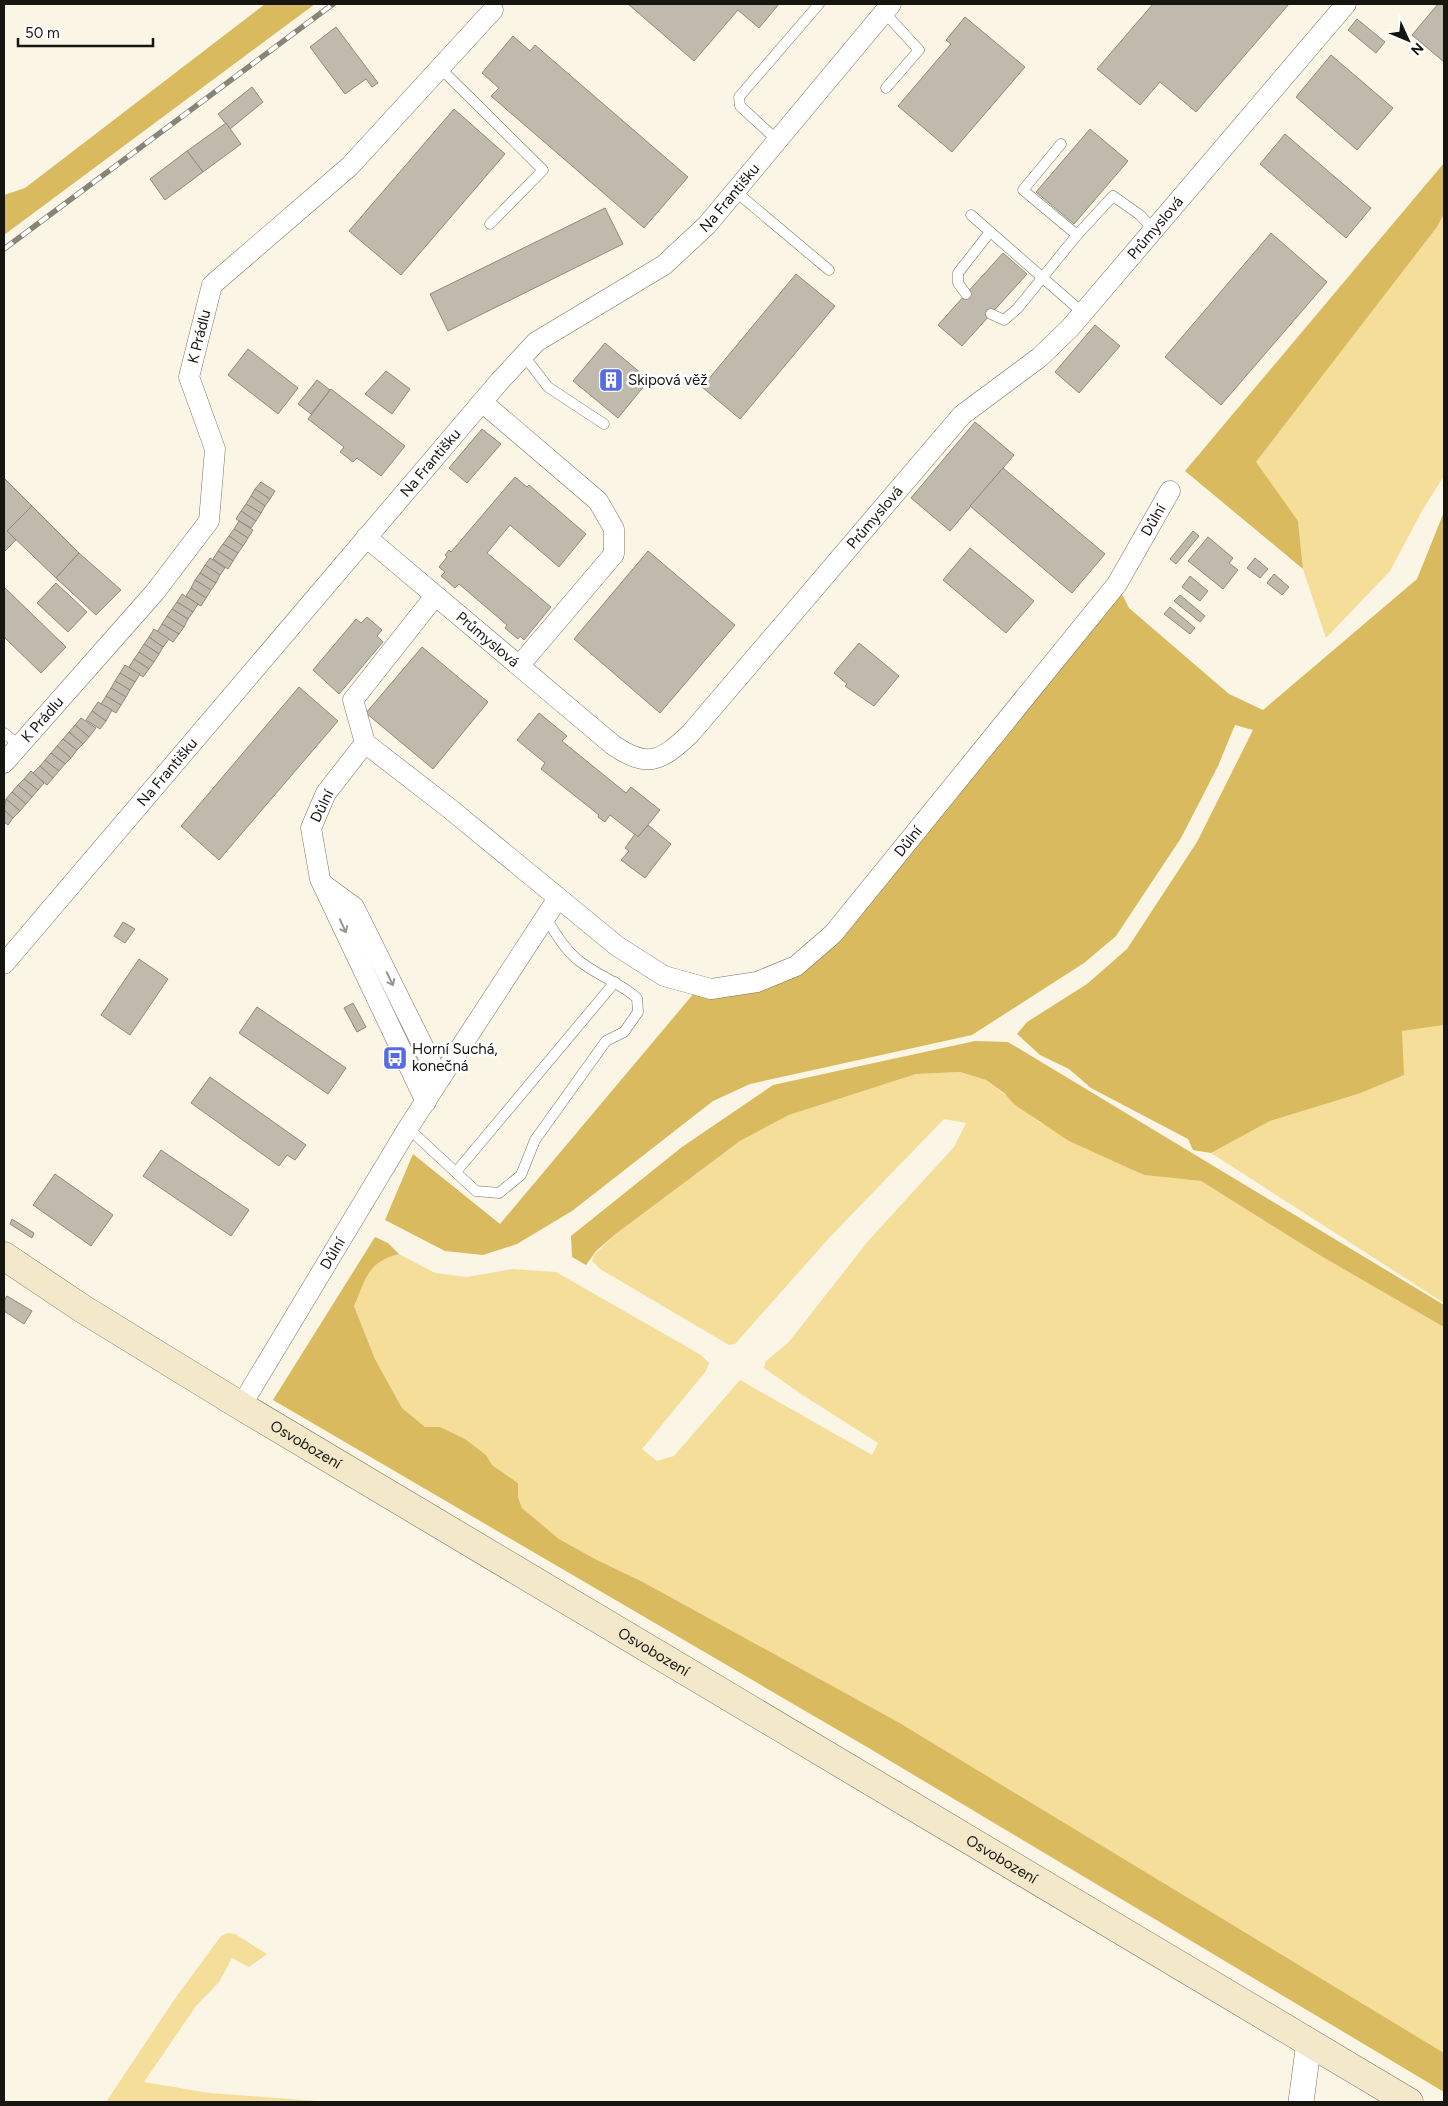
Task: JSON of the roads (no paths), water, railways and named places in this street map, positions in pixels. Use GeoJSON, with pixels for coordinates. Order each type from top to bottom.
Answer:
{"type":"FeatureCollection","features":[{"type":"Feature","properties":{"kind":"main road","name":"Osvobození"},"geometry":{"type":"LineString","coordinates":[[4,1256],[83,1310],[240,1406],[1409,2102]]}},
{"type":"Feature","properties":{"kind":"street","name":"Průmyslová"},"geometry":{"type":"LineString","coordinates":[[366,537],[519,666],[631,757],[652,760],[670,753],[690,734],[962,415],[1040,357],[1083,313],[1346,4]]}},
{"type":"Feature","properties":{"kind":"street","name":"K Prádlu"},"geometry":{"type":"LineString","coordinates":[[4,763],[11,739],[155,592],[209,521],[214,449],[189,377],[212,285],[350,166],[495,7]]}},
{"type":"Feature","properties":{"kind":"street","name":"Na Františku"},"geometry":{"type":"LineString","coordinates":[[4,964],[366,537],[536,342],[664,265],[707,225],[888,8]]}},
{"type":"Feature","properties":{"kind":"street"},"geometry":{"type":"LineString","coordinates":[[482,402],[598,501],[614,529],[614,554],[519,666]]}},
{"type":"Feature","properties":{"kind":"street","name":"Důlní"},"geometry":{"type":"LineString","coordinates":[[426,1102],[323,885],[311,828],[326,793],[365,743],[449,808],[617,946],[664,976],[712,989],[757,982],[796,966],[833,934],[1117,584],[1170,491]]}},
{"type":"Feature","properties":{"kind":"street"},"geometry":{"type":"LineString","coordinates":[[365,743],[353,700],[435,596]]}},
{"type":"Feature","properties":{"kind":"street","name":"Důlní"},"geometry":{"type":"LineString","coordinates":[[240,1406],[408,1128],[558,898]]}},
{"type":"Feature","properties":{"kind":"street"},"geometry":{"type":"LineString","coordinates":[[1302,2102],[1309,2042]]}},
{"type":"Feature","properties":{"kind":"lane"},"geometry":{"type":"LineString","coordinates":[[777,140],[740,106],[739,97],[819,4]]}},
{"type":"Feature","properties":{"kind":"lane"},"geometry":{"type":"LineString","coordinates":[[886,88],[919,50],[888,8]]}},
{"type":"Feature","properties":{"kind":"lane"},"geometry":{"type":"LineString","coordinates":[[440,68],[543,170],[490,224]]}},
{"type":"Feature","properties":{"kind":"lane"},"geometry":{"type":"LineString","coordinates":[[1062,144],[1023,190],[1077,235]]}},
{"type":"Feature","properties":{"kind":"lane"},"geometry":{"type":"LineString","coordinates":[[735,191],[828,270]]}},
{"type":"Feature","properties":{"kind":"lane"},"geometry":{"type":"LineString","coordinates":[[991,314],[1004,320],[1017,309],[1077,235],[1113,196],[1140,215],[1154,230]]}},
{"type":"Feature","properties":{"kind":"lane"},"geometry":{"type":"LineString","coordinates":[[971,215],[1083,313]]}},
{"type":"Feature","properties":{"kind":"lane"},"geometry":{"type":"LineString","coordinates":[[966,294],[958,283],[958,273],[990,232]]}},
{"type":"Feature","properties":{"kind":"lane"},"geometry":{"type":"LineString","coordinates":[[524,356],[548,386],[604,424]]}},
{"type":"Feature","properties":{"kind":"lane"},"geometry":{"type":"LineString","coordinates":[[408,1128],[476,1191],[500,1193],[521,1175],[535,1140],[606,1041],[624,1032],[638,1012],[637,998],[616,982],[579,961],[567,949],[545,917]]}},
{"type":"Feature","properties":{"kind":"lane"},"geometry":{"type":"LineString","coordinates":[[456,1172],[616,982]]}},
{"type":"Feature","properties":{"kind":"railway"},"geometry":{"type":"LineString","coordinates":[[4,249],[333,4]]}},
{"type":"Feature","properties":{"kind":"place","name":"Skipová věž"},"geometry":{"type":"Point","coordinates":[611,380]}},
{"type":"Feature","properties":{"kind":"place","name":"Horní Suchá, konečná"},"geometry":{"type":"Point","coordinates":[395,1058]}}]}
